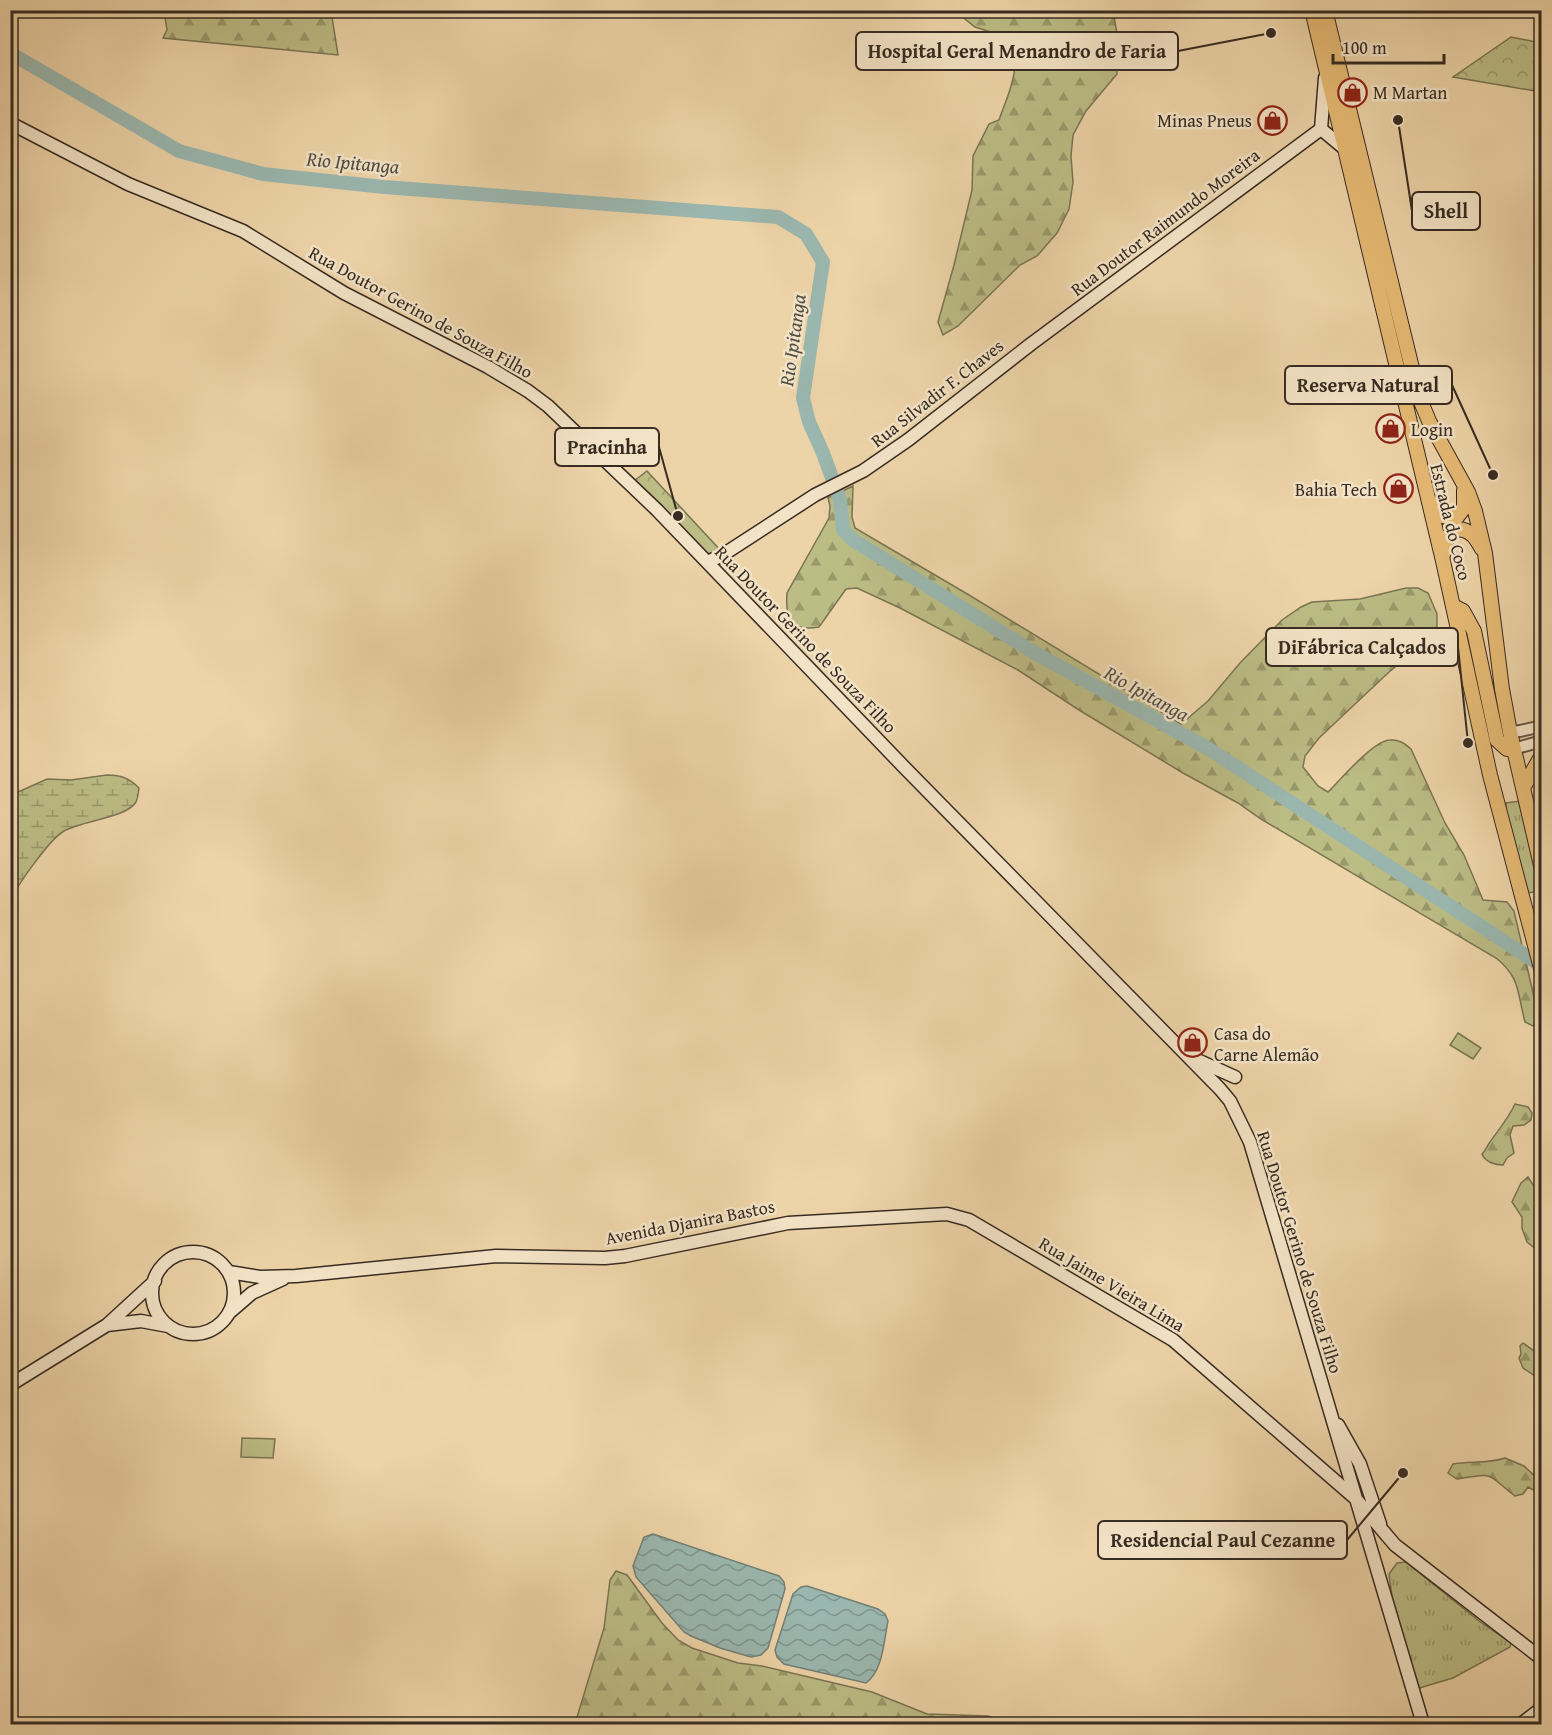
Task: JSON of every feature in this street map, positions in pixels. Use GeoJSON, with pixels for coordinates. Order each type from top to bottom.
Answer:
{"type":"FeatureCollection","features":[{"type":"Feature","properties":{"kind":"highway"},"geometry":{"type":"LineString","coordinates":[[1332,41],[1336,10]]}},
{"type":"Feature","properties":{"kind":"highway","name":"Estrada do Coco"},"geometry":{"type":"LineString","coordinates":[[1315,12],[1332,41],[1419,397],[1475,511],[1485,553],[1502,689],[1510,732],[1542,870]]}},
{"type":"Feature","properties":{"kind":"highway","name":"Estrada do Coco"},"geometry":{"type":"LineString","coordinates":[[1315,12],[1426,498],[1443,561],[1490,775],[1542,972]]}},
{"type":"Feature","properties":{"kind":"highway"},"geometry":{"type":"LineString","coordinates":[[1426,498],[1441,516],[1457,517],[1464,508],[1464,485]]}},
{"type":"Feature","properties":{"kind":"highway"},"geometry":{"type":"LineString","coordinates":[[1443,561],[1447,537],[1458,529],[1470,533],[1485,553]]}},
{"type":"Feature","properties":{"kind":"highway"},"geometry":{"type":"LineString","coordinates":[[1453,606],[1463,611],[1474,631],[1497,740],[1507,749],[1514,749]]}},
{"type":"Feature","properties":{"kind":"highway"},"geometry":{"type":"LineString","coordinates":[[1523,788],[1542,755]]}},
{"type":"Feature","properties":{"kind":"main road"},"geometry":{"type":"LineString","coordinates":[[1325,59],[1326,90],[1321,129],[1345,149]]}},
{"type":"Feature","properties":{"kind":"main road","name":"Rua Doutor Gerino de Souza Filho"},"geometry":{"type":"LineString","coordinates":[[10,123],[128,184],[243,231],[344,293],[451,347],[528,391],[548,406],[625,478],[708,562],[902,765],[1188,1055],[1230,1101],[1250,1142],[1423,1725]]}},
{"type":"Feature","properties":{"kind":"main road","name":"Rua Doutor Raimundo Moreira"},"geometry":{"type":"LineString","coordinates":[[1031,344],[1321,129]]}},
{"type":"Feature","properties":{"kind":"main road","name":"Rua Silvadir F. Chaves"},"geometry":{"type":"LineString","coordinates":[[708,562],[722,556],[815,495],[863,471],[908,440],[1031,344]]}},
{"type":"Feature","properties":{"kind":"main road"},"geometry":{"type":"LineString","coordinates":[[717,572],[722,556]]}},
{"type":"Feature","properties":{"kind":"main road"},"geometry":{"type":"LineString","coordinates":[[1188,1055],[1235,1077]]}},
{"type":"Feature","properties":{"kind":"main road","name":"Avenida Djanira Bastos"},"geometry":{"type":"LineString","coordinates":[[229,1272],[260,1276],[296,1276],[496,1256],[605,1258],[625,1256],[788,1222],[947,1214]]}},
{"type":"Feature","properties":{"kind":"main road","name":"Rua Jaime Vieira Lima"},"geometry":{"type":"LineString","coordinates":[[947,1214],[969,1220],[983,1227],[1173,1340],[1355,1498],[1395,1545],[1542,1659]]}},
{"type":"Feature","properties":{"kind":"main road"},"geometry":{"type":"LineString","coordinates":[[107,1325],[141,1321],[168,1326],[180,1332],[200,1334],[218,1326],[229,1313],[234,1293],[229,1272],[212,1257],[192,1252],[172,1259],[159,1272],[153,1293],[154,1305],[159,1317],[168,1326]]}},
{"type":"Feature","properties":{"kind":"main road","name":"Avenida Djanira Bastos"},"geometry":{"type":"LineString","coordinates":[[229,1313],[261,1288],[296,1276]]}},
{"type":"Feature","properties":{"kind":"main road"},"geometry":{"type":"LineString","coordinates":[[10,1385],[107,1325],[155,1281]]}},
{"type":"Feature","properties":{"kind":"main road","name":"Rua Doutor Gerino de Souza Filho"},"geometry":{"type":"LineString","coordinates":[[1331,1413],[1360,1464],[1382,1529]]}},
{"type":"Feature","properties":{"kind":"main road"},"geometry":{"type":"LineString","coordinates":[[1521,1725],[1540,1709]]}},
{"type":"Feature","properties":{"kind":"street"},"geometry":{"type":"LineString","coordinates":[[1510,732],[1542,726]]}},
{"type":"Feature","properties":{"kind":"street"},"geometry":{"type":"LineString","coordinates":[[1514,749],[1542,741]]}},
{"type":"Feature","properties":{"kind":"green space"},"geometry":{"type":"Polygon","coordinates":[[[164,11],[331,11],[338,55],[163,38],[167,30],[164,11]]]}},
{"type":"Feature","properties":{"kind":"green space"},"geometry":{"type":"Polygon","coordinates":[[[955,11],[1107,11],[1114,16],[1118,40],[1117,74],[1086,111],[1073,135],[1071,156],[1073,182],[1069,209],[1057,233],[1037,256],[1020,265],[958,326],[943,335],[938,322],[972,190],[973,156],[989,124],[999,120],[1015,70],[1012,52],[1003,36],[975,27],[955,11]]]}},
{"type":"Feature","properties":{"kind":"green space"},"geometry":{"type":"Polygon","coordinates":[[[1511,37],[1541,43],[1541,92],[1453,77],[1511,37]]]}},
{"type":"Feature","properties":{"kind":"green space"},"geometry":{"type":"Polygon","coordinates":[[[647,471],[722,552],[711,560],[634,481],[647,471]]]}},
{"type":"Feature","properties":{"kind":"green space"},"geometry":{"type":"Polygon","coordinates":[[[853,486],[852,517],[855,528],[1181,724],[1208,701],[1240,663],[1282,620],[1301,607],[1312,602],[1360,599],[1406,588],[1418,588],[1428,593],[1437,614],[1437,626],[1432,636],[1388,673],[1319,738],[1305,756],[1303,767],[1318,786],[1328,792],[1375,746],[1396,740],[1411,749],[1445,823],[1464,855],[1483,900],[1507,902],[1514,911],[1541,1018],[1537,1024],[1533,1026],[1525,1022],[1514,979],[1496,958],[1261,819],[1238,803],[1183,773],[1018,670],[857,588],[846,589],[819,627],[802,627],[792,622],[787,610],[787,593],[829,518],[828,498],[853,486]]]}},
{"type":"Feature","properties":{"kind":"green space"},"geometry":{"type":"Polygon","coordinates":[[[107,775],[128,779],[139,788],[136,802],[123,812],[64,831],[34,863],[11,900],[11,792],[16,793],[47,779],[71,780],[107,775]]]}},
{"type":"Feature","properties":{"kind":"green space"},"geometry":{"type":"Polygon","coordinates":[[[1520,801],[1541,891],[1527,893],[1506,810],[1506,803],[1520,801]]]}},
{"type":"Feature","properties":{"kind":"green space"},"geometry":{"type":"Polygon","coordinates":[[[1458,1033],[1481,1048],[1473,1059],[1450,1045],[1458,1033]]]}},
{"type":"Feature","properties":{"kind":"green space"},"geometry":{"type":"Polygon","coordinates":[[[1515,1104],[1528,1107],[1532,1113],[1531,1120],[1524,1125],[1513,1126],[1510,1135],[1514,1153],[1503,1165],[1491,1162],[1482,1154],[1515,1104]]]}},
{"type":"Feature","properties":{"kind":"green space"},"geometry":{"type":"Polygon","coordinates":[[[1528,1177],[1541,1197],[1541,1253],[1527,1242],[1522,1228],[1522,1217],[1512,1202],[1521,1183],[1528,1177]]]}},
{"type":"Feature","properties":{"kind":"green space"},"geometry":{"type":"Polygon","coordinates":[[[1523,1343],[1541,1356],[1541,1380],[1523,1368],[1519,1358],[1520,1346],[1523,1343]]]}},
{"type":"Feature","properties":{"kind":"green space"},"geometry":{"type":"Polygon","coordinates":[[[242,1438],[275,1439],[273,1458],[241,1457],[242,1438]]]}},
{"type":"Feature","properties":{"kind":"green space"},"geometry":{"type":"Polygon","coordinates":[[[1505,1458],[1524,1466],[1541,1482],[1541,1494],[1528,1487],[1523,1494],[1515,1496],[1490,1477],[1457,1479],[1448,1473],[1453,1464],[1505,1458]]]}},
{"type":"Feature","properties":{"kind":"green space"},"geometry":{"type":"Polygon","coordinates":[[[1406,1562],[1479,1621],[1511,1643],[1510,1647],[1453,1678],[1416,1689],[1395,1619],[1389,1574],[1397,1563],[1406,1562]]]}},
{"type":"Feature","properties":{"kind":"green space"},"geometry":{"type":"Polygon","coordinates":[[[616,1571],[627,1575],[662,1623],[678,1640],[692,1648],[738,1663],[762,1666],[872,1692],[927,1714],[988,1716],[1013,1724],[575,1724],[604,1628],[610,1580],[616,1571]]]}},
{"type":"Feature","properties":{"kind":"water"},"geometry":{"type":"Polygon","coordinates":[[[653,1534],[779,1576],[784,1582],[785,1589],[768,1648],[761,1655],[751,1657],[720,1648],[684,1632],[636,1577],[633,1566],[644,1537],[653,1534]]]}},
{"type":"Feature","properties":{"kind":"water"},"geometry":{"type":"Polygon","coordinates":[[[807,1586],[878,1609],[885,1614],[888,1621],[882,1655],[872,1678],[866,1683],[784,1664],[777,1657],[775,1650],[793,1594],[801,1587],[807,1586]]]}},
{"type":"Feature","properties":{"kind":"waterway","name":"Rio Ipitanga"},"geometry":{"type":"LineString","coordinates":[[10,53],[179,151],[263,174],[384,187],[778,217],[806,234],[823,262],[803,398],[809,422],[840,500],[843,530],[853,540],[1035,653],[1209,749],[1542,966]]}},
{"type":"Feature","properties":{"kind":"place","name":"Hospital Geral Menandro de Faria"},"geometry":{"type":"Point","coordinates":[1271,33]}},
{"type":"Feature","properties":{"kind":"place","name":"M Martan"},"geometry":{"type":"Point","coordinates":[1352,92]}},
{"type":"Feature","properties":{"kind":"place","name":"Minas Pneus"},"geometry":{"type":"Point","coordinates":[1273,120]}},
{"type":"Feature","properties":{"kind":"place","name":"Shell"},"geometry":{"type":"Point","coordinates":[1398,120]}},
{"type":"Feature","properties":{"kind":"place","name":"Login"},"geometry":{"type":"Point","coordinates":[1390,429]}},
{"type":"Feature","properties":{"kind":"place","name":"Reserva Natural"},"geometry":{"type":"Point","coordinates":[1493,475]}},
{"type":"Feature","properties":{"kind":"place","name":"Bahia Tech"},"geometry":{"type":"Point","coordinates":[1398,489]}},
{"type":"Feature","properties":{"kind":"place","name":"Pracinha"},"geometry":{"type":"Point","coordinates":[678,516]}},
{"type":"Feature","properties":{"kind":"place","name":"DiFábrica Calçados"},"geometry":{"type":"Point","coordinates":[1468,743]}},
{"type":"Feature","properties":{"kind":"place","name":"Casa do Carne Alemão"},"geometry":{"type":"Point","coordinates":[1193,1043]}},
{"type":"Feature","properties":{"kind":"place","name":"Residencial Paul Cezanne"},"geometry":{"type":"Point","coordinates":[1403,1473]}}]}
